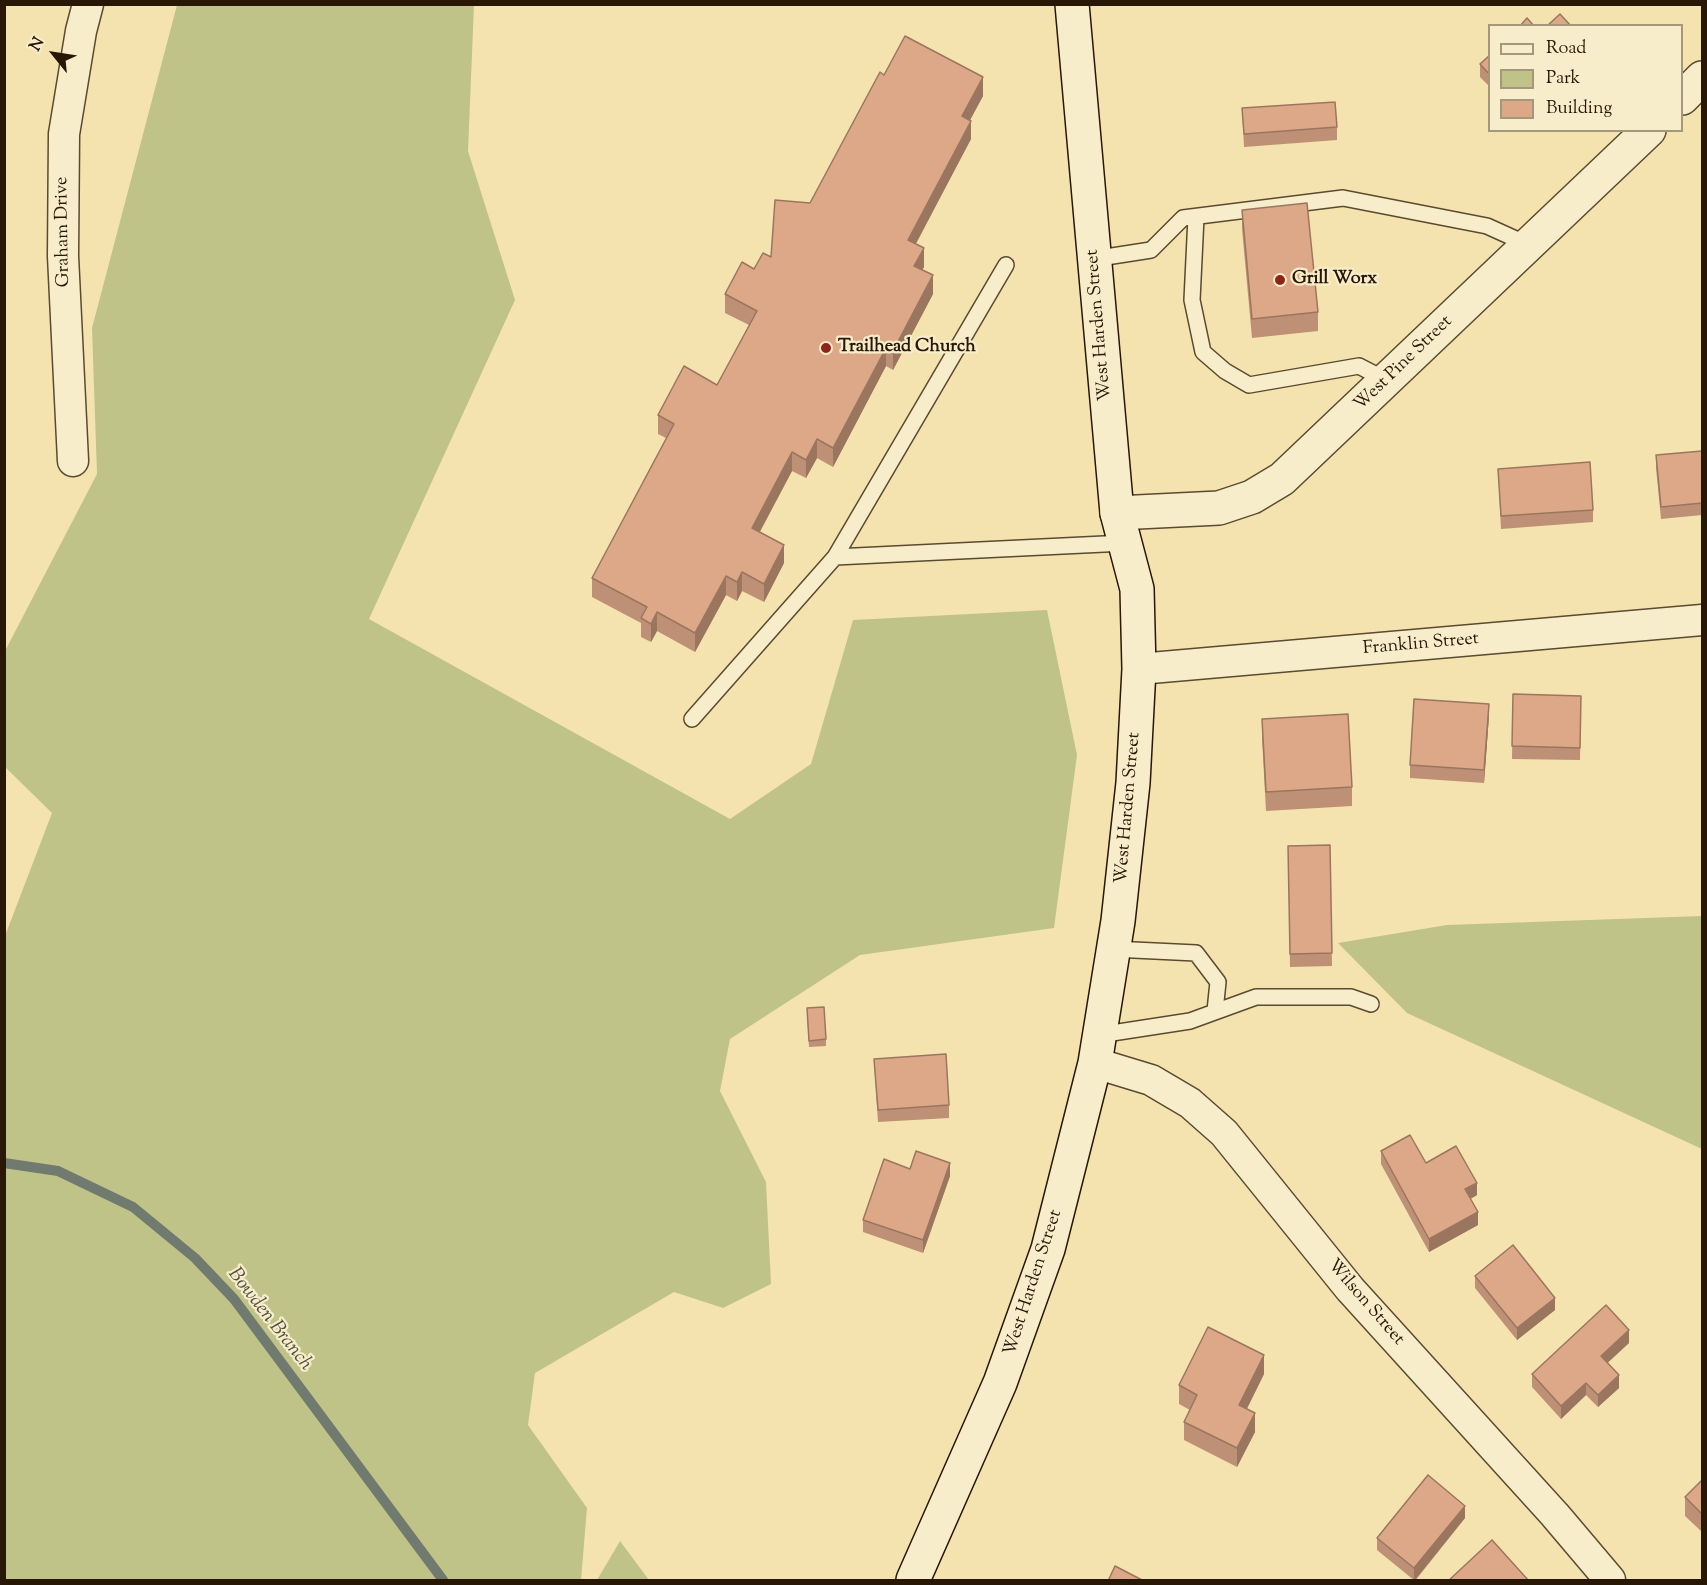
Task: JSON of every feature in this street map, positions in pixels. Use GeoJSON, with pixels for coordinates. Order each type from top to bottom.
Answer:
{"type":"FeatureCollection","features":[{"type":"Feature","properties":{"kind":"main road","name":"West Harden Street"},"geometry":{"type":"LineString","coordinates":[[913,1581],[1000,1383],[1048,1249],[1097,1049],[1113,950],[1133,783],[1139,669],[1137,589],[1121,528],[1093,259],[1072,4]]}},
{"type":"Feature","properties":{"kind":"main road"},"geometry":{"type":"LineString","coordinates":[[1683,98],[1702,78]]}},
{"type":"Feature","properties":{"kind":"main road","name":"West Pine Street"},"geometry":{"type":"LineString","coordinates":[[1121,528],[1252,497],[1282,479],[1647,132]]}},
{"type":"Feature","properties":{"kind":"street","name":"Graham Drive"},"geometry":{"type":"LineString","coordinates":[[73,461],[63,256],[64,134],[81,31],[88,4]]}},
{"type":"Feature","properties":{"kind":"street","name":"Franklin Street"},"geometry":{"type":"LineString","coordinates":[[1139,669],[1702,620]]}},
{"type":"Feature","properties":{"kind":"street","name":"Wilson Street"},"geometry":{"type":"LineString","coordinates":[[1097,1049],[1190,1103],[1224,1132],[1350,1288],[1555,1515],[1610,1581]]}},
{"type":"Feature","properties":{"kind":"lane"},"geometry":{"type":"LineString","coordinates":[[1093,259],[1151,250],[1183,219],[1343,198],[1486,226],[1529,245]]}},
{"type":"Feature","properties":{"kind":"lane"},"geometry":{"type":"LineString","coordinates":[[1196,217],[1192,300],[1203,352],[1225,371],[1249,386],[1359,366],[1386,381]]}},
{"type":"Feature","properties":{"kind":"lane"},"geometry":{"type":"LineString","coordinates":[[692,719],[835,557],[1006,265]]}},
{"type":"Feature","properties":{"kind":"lane"},"geometry":{"type":"LineString","coordinates":[[835,557],[1121,528]]}},
{"type":"Feature","properties":{"kind":"lane"},"geometry":{"type":"LineString","coordinates":[[1113,950],[1196,953],[1218,982],[1215,1011]]}},
{"type":"Feature","properties":{"kind":"lane"},"geometry":{"type":"LineString","coordinates":[[1097,1049],[1190,1021],[1256,997],[1351,997],[1371,1004]]}},
{"type":"Feature","properties":{"kind":"green space"},"geometry":{"type":"Polygon","coordinates":[[[177,5],[474,5],[468,151],[515,300],[369,619],[730,819],[811,764],[853,620],[1047,610],[1077,755],[1054,928],[860,955],[730,1039],[720,1091],[766,1182],[771,1284],[723,1308],[674,1292],[535,1373],[528,1425],[587,1508],[581,1580],[5,1580],[5,936],[52,813],[5,767],[5,651],[97,474],[92,328],[177,5]]]}},
{"type":"Feature","properties":{"kind":"green space"},"geometry":{"type":"Polygon","coordinates":[[[1702,916],[1702,1149],[1407,1013],[1338,943],[1447,925],[1702,916]]]}},
{"type":"Feature","properties":{"kind":"green space"},"geometry":{"type":"Polygon","coordinates":[[[620,1541],[649,1580],[597,1580],[620,1541]]]}},
{"type":"Feature","properties":{"kind":"building"},"geometry":{"type":"Polygon","coordinates":[[[1560,14],[1569,24],[1549,24],[1560,14]]]}},
{"type":"Feature","properties":{"kind":"building"},"geometry":{"type":"Polygon","coordinates":[[[1527,18],[1532,24],[1522,24],[1527,18]]]}},
{"type":"Feature","properties":{"kind":"building","name":"Trailhead Church"},"geometry":{"type":"Polygon","coordinates":[[[905,36],[983,77],[962,116],[971,121],[908,240],[924,248],[914,266],[933,275],[893,351],[886,348],[833,448],[817,439],[806,460],[792,452],[752,528],[784,545],[764,584],[742,572],[737,582],[726,576],[695,633],[657,612],[651,624],[641,618],[647,607],[592,578],[674,424],[658,415],[684,366],[717,385],[757,311],[725,294],[742,262],[754,269],[763,253],[771,257],[775,200],[810,203],[880,72],[884,75],[905,36]]]}},
{"type":"Feature","properties":{"kind":"building"},"geometry":{"type":"Polygon","coordinates":[[[1488,57],[1488,73],[1480,64],[1488,57]]]}},
{"type":"Feature","properties":{"kind":"building"},"geometry":{"type":"Polygon","coordinates":[[[1335,102],[1337,127],[1244,134],[1242,108],[1335,102]]]}},
{"type":"Feature","properties":{"kind":"building","name":"Grill Worx"},"geometry":{"type":"Polygon","coordinates":[[[1307,203],[1318,312],[1252,319],[1242,210],[1307,203]]]}},
{"type":"Feature","properties":{"kind":"building"},"geometry":{"type":"Polygon","coordinates":[[[1702,451],[1702,503],[1661,507],[1656,455],[1702,451]]]}},
{"type":"Feature","properties":{"kind":"building"},"geometry":{"type":"Polygon","coordinates":[[[1590,462],[1593,510],[1501,516],[1498,469],[1590,462]]]}},
{"type":"Feature","properties":{"kind":"building"},"geometry":{"type":"Polygon","coordinates":[[[1513,694],[1581,696],[1580,748],[1512,746],[1513,694]]]}},
{"type":"Feature","properties":{"kind":"building"},"geometry":{"type":"Polygon","coordinates":[[[1414,699],[1489,704],[1484,770],[1410,765],[1414,699]]]}},
{"type":"Feature","properties":{"kind":"building"},"geometry":{"type":"Polygon","coordinates":[[[1348,714],[1352,787],[1266,792],[1262,719],[1348,714]]]}},
{"type":"Feature","properties":{"kind":"building"},"geometry":{"type":"Polygon","coordinates":[[[1330,845],[1332,953],[1290,954],[1288,846],[1330,845]]]}},
{"type":"Feature","properties":{"kind":"building"},"geometry":{"type":"Polygon","coordinates":[[[824,1007],[826,1039],[809,1041],[807,1008],[824,1007]]]}},
{"type":"Feature","properties":{"kind":"building"},"geometry":{"type":"Polygon","coordinates":[[[946,1054],[949,1105],[878,1110],[874,1059],[946,1054]]]}},
{"type":"Feature","properties":{"kind":"building"},"geometry":{"type":"Polygon","coordinates":[[[1410,1135],[1426,1163],[1456,1146],[1477,1183],[1465,1189],[1478,1212],[1429,1239],[1381,1151],[1410,1135]]]}},
{"type":"Feature","properties":{"kind":"building"},"geometry":{"type":"Polygon","coordinates":[[[916,1151],[950,1163],[923,1240],[863,1220],[884,1159],[910,1169],[916,1151]]]}},
{"type":"Feature","properties":{"kind":"building"},"geometry":{"type":"Polygon","coordinates":[[[1513,1245],[1555,1298],[1517,1328],[1475,1276],[1513,1245]]]}},
{"type":"Feature","properties":{"kind":"building"},"geometry":{"type":"Polygon","coordinates":[[[1606,1305],[1629,1330],[1601,1356],[1619,1375],[1598,1395],[1586,1383],[1561,1406],[1532,1374],[1606,1305]]]}},
{"type":"Feature","properties":{"kind":"building"},"geometry":{"type":"Polygon","coordinates":[[[1208,1327],[1264,1355],[1239,1405],[1255,1413],[1237,1448],[1184,1422],[1197,1395],[1179,1385],[1208,1327]]]}},
{"type":"Feature","properties":{"kind":"building"},"geometry":{"type":"Polygon","coordinates":[[[1428,1475],[1465,1506],[1414,1568],[1377,1538],[1428,1475]]]}},
{"type":"Feature","properties":{"kind":"building"},"geometry":{"type":"Polygon","coordinates":[[[1702,1480],[1702,1514],[1685,1497],[1702,1480]]]}},
{"type":"Feature","properties":{"kind":"building"},"geometry":{"type":"Polygon","coordinates":[[[1492,1540],[1529,1581],[1448,1581],[1492,1540]]]}},
{"type":"Feature","properties":{"kind":"building"},"geometry":{"type":"Polygon","coordinates":[[[1115,1566],[1144,1581],[1108,1581],[1115,1566]]]}},
{"type":"Feature","properties":{"kind":"waterway","name":"Bowden Branch"},"geometry":{"type":"LineString","coordinates":[[4,1163],[58,1171],[133,1207],[195,1258],[234,1299],[443,1580]]}},
{"type":"Feature","properties":{"kind":"place","name":"Grill Worx"},"geometry":{"type":"Point","coordinates":[1280,280]}},
{"type":"Feature","properties":{"kind":"place","name":"Trailhead Church"},"geometry":{"type":"Point","coordinates":[826,348]}}]}
